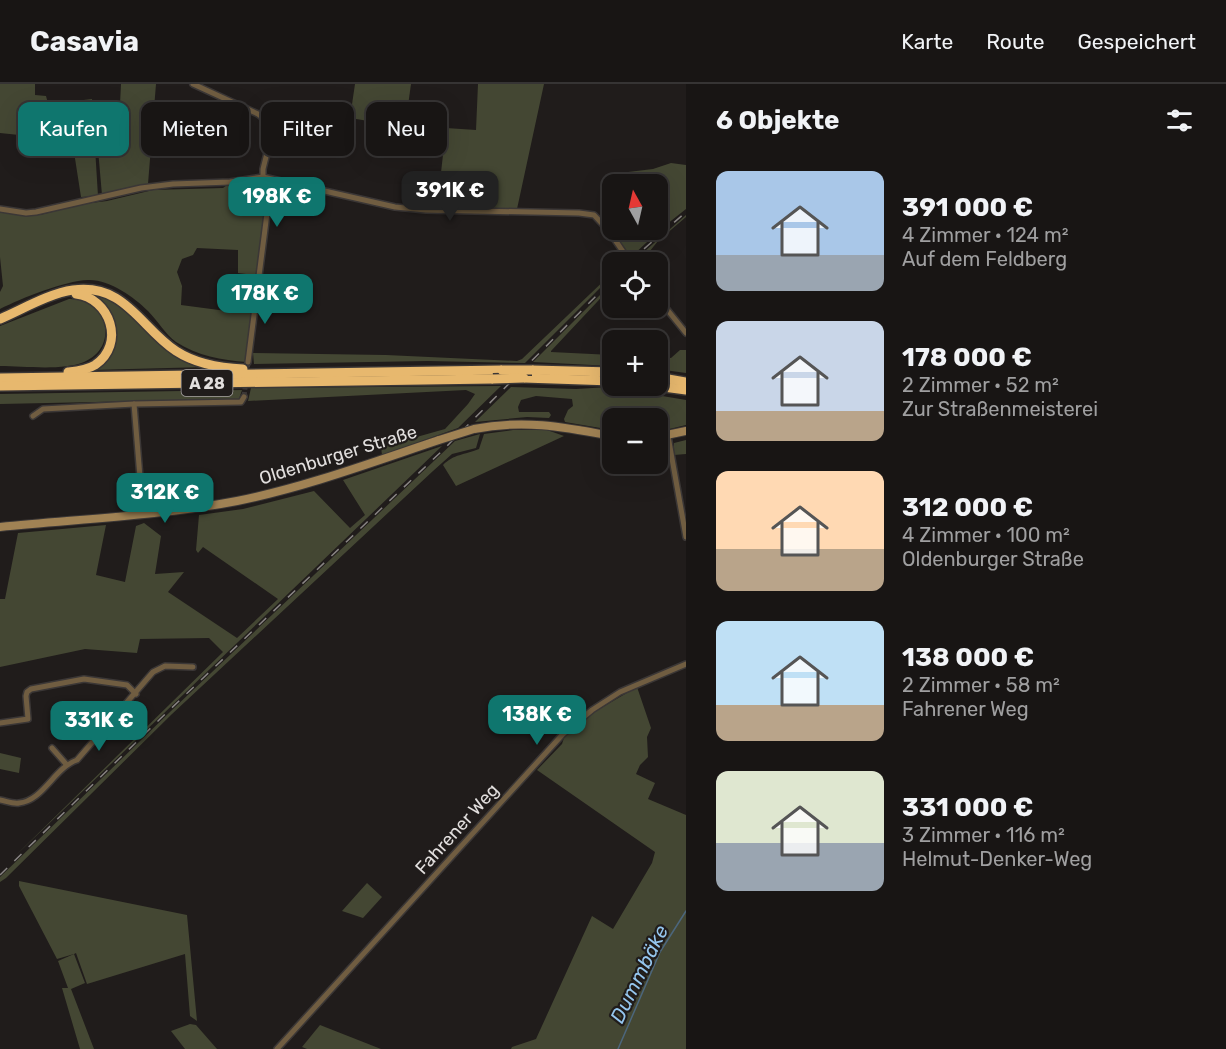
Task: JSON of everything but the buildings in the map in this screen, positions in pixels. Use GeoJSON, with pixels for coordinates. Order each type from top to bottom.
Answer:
{"type":"FeatureCollection","features":[{"type":"Feature","properties":{"kind":"highway"},"geometry":{"type":"LineString","coordinates":[[0,319],[59,294],[79,289],[108,294],[128,305],[169,346],[185,356],[208,365],[259,374]]}},
{"type":"Feature","properties":{"kind":"highway"},"geometry":{"type":"LineString","coordinates":[[30,378],[40,373],[78,371],[93,366],[105,355],[110,346],[111,324],[103,307],[88,296],[59,294]]}},
{"type":"Feature","properties":{"kind":"highway","name":"A 28"},"geometry":{"type":"LineString","coordinates":[[0,378],[502,370],[602,372]]}},
{"type":"Feature","properties":{"kind":"highway","name":"A 28"},"geometry":{"type":"LineString","coordinates":[[0,386],[524,378],[602,381]]}},
{"type":"Feature","properties":{"kind":"highway"},"geometry":{"type":"LineString","coordinates":[[668,379],[686,382]]}},
{"type":"Feature","properties":{"kind":"highway"},"geometry":{"type":"LineString","coordinates":[[668,388],[686,390]]}},
{"type":"Feature","properties":{"kind":"main road","name":"Oldenburger Straße"},"geometry":{"type":"LineString","coordinates":[[1,526],[184,510],[275,493],[474,429],[502,424],[529,423],[602,434]]}},
{"type":"Feature","properties":{"kind":"main road"},"geometry":{"type":"LineString","coordinates":[[668,436],[686,431]]}},
{"type":"Feature","properties":{"kind":"street"},"geometry":{"type":"LineString","coordinates":[[193,84],[258,114],[267,121],[271,137],[263,177],[270,190]]}},
{"type":"Feature","properties":{"kind":"street"},"geometry":{"type":"LineString","coordinates":[[0,210],[36,212],[141,188],[173,184],[230,182],[263,177],[395,207],[594,215],[609,231],[623,252]]}},
{"type":"Feature","properties":{"kind":"street"},"geometry":{"type":"LineString","coordinates":[[248,362],[270,190],[278,180]]}},
{"type":"Feature","properties":{"kind":"street"},"geometry":{"type":"LineString","coordinates":[[668,311],[686,333]]}},
{"type":"Feature","properties":{"kind":"street"},"geometry":{"type":"LineString","coordinates":[[33,416],[43,409],[241,402],[244,397]]}},
{"type":"Feature","properties":{"kind":"street"},"geometry":{"type":"LineString","coordinates":[[134,404],[143,514]]}},
{"type":"Feature","properties":{"kind":"street"},"geometry":{"type":"LineString","coordinates":[[668,436],[686,537]]}},
{"type":"Feature","properties":{"kind":"street","name":"Fahrener Weg"},"geometry":{"type":"LineString","coordinates":[[277,1049],[563,734],[592,710],[620,692],[686,664]]}},
{"type":"Feature","properties":{"kind":"street"},"geometry":{"type":"LineString","coordinates":[[0,800],[17,803],[31,800],[66,764],[77,760],[153,672],[165,666],[193,667]]}},
{"type":"Feature","properties":{"kind":"street"},"geometry":{"type":"LineString","coordinates":[[0,723],[28,719],[26,696],[31,689],[84,679],[127,684],[136,694]]}},
{"type":"Feature","properties":{"kind":"street"},"geometry":{"type":"LineString","coordinates":[[52,748],[66,764]]}},
{"type":"Feature","properties":{"kind":"green space"},"geometry":{"type":"Polygon","coordinates":[[[0,84],[35,84],[35,95],[46,96],[48,102],[18,102],[18,135],[0,133],[0,84]]]}},
{"type":"Feature","properties":{"kind":"green space"},"geometry":{"type":"Polygon","coordinates":[[[121,84],[156,84],[155,102],[141,102],[141,156],[150,156],[148,184],[102,195],[99,156],[129,156],[129,102],[120,102],[121,84]]]}},
{"type":"Feature","properties":{"kind":"green space"},"geometry":{"type":"Polygon","coordinates":[[[355,84],[411,84],[408,102],[366,102],[366,121],[354,119],[352,102],[355,84]]]}},
{"type":"Feature","properties":{"kind":"green space"},"geometry":{"type":"Polygon","coordinates":[[[478,84],[544,84],[517,209],[437,208],[443,156],[447,156],[447,128],[476,130],[478,84]]]}},
{"type":"Feature","properties":{"kind":"green space"},"geometry":{"type":"Polygon","coordinates":[[[92,99],[92,102],[66,102],[92,99]]]}},
{"type":"Feature","properties":{"kind":"green space"},"geometry":{"type":"Polygon","coordinates":[[[75,156],[96,156],[98,196],[81,197],[75,156]]]}},
{"type":"Feature","properties":{"kind":"green space"},"geometry":{"type":"Polygon","coordinates":[[[671,163],[686,165],[686,209],[668,223],[668,174],[628,174],[628,172],[653,169],[671,163]]]}},
{"type":"Feature","properties":{"kind":"green space"},"geometry":{"type":"Polygon","coordinates":[[[261,179],[268,192],[258,272],[254,275],[238,273],[238,250],[197,248],[193,255],[182,259],[177,272],[182,286],[181,305],[234,312],[237,278],[253,279],[257,283],[247,362],[210,356],[184,347],[172,339],[136,300],[113,286],[96,280],[78,281],[55,287],[0,309],[0,292],[3,286],[0,257],[0,211],[40,215],[153,190],[223,188],[230,183],[261,179]]]}},
{"type":"Feature","properties":{"kind":"green space"},"geometry":{"type":"Polygon","coordinates":[[[686,215],[668,232],[668,231],[686,215]]]}},
{"type":"Feature","properties":{"kind":"green space"},"geometry":{"type":"Polygon","coordinates":[[[617,240],[649,240],[636,252],[626,252],[617,240]]]}},
{"type":"Feature","properties":{"kind":"green space"},"geometry":{"type":"Polygon","coordinates":[[[658,240],[659,240],[649,252],[645,251],[658,240]]]}},
{"type":"Feature","properties":{"kind":"green space"},"geometry":{"type":"Polygon","coordinates":[[[602,283],[602,286],[525,363],[428,361],[254,364],[253,353],[386,355],[517,361],[522,359],[602,283]]]}},
{"type":"Feature","properties":{"kind":"green space"},"geometry":{"type":"Polygon","coordinates":[[[94,293],[116,300],[149,331],[207,367],[91,370],[116,332],[114,320],[109,311],[94,293]]]}},
{"type":"Feature","properties":{"kind":"green space"},"geometry":{"type":"Polygon","coordinates":[[[602,293],[602,297],[551,352],[602,355],[602,365],[533,362],[602,293]]]}},
{"type":"Feature","properties":{"kind":"green space"},"geometry":{"type":"Polygon","coordinates":[[[69,299],[93,306],[105,324],[102,346],[95,355],[75,365],[0,366],[0,326],[69,299]]]}},
{"type":"Feature","properties":{"kind":"green space"},"geometry":{"type":"Polygon","coordinates":[[[680,350],[686,350],[686,373],[668,371],[668,358],[671,358],[680,350]]]}},
{"type":"Feature","properties":{"kind":"green space"},"geometry":{"type":"Polygon","coordinates":[[[501,386],[458,428],[382,455],[381,447],[445,429],[475,394],[466,390],[248,401],[251,388],[501,386]]]}},
{"type":"Feature","properties":{"kind":"green space"},"geometry":{"type":"Polygon","coordinates":[[[511,387],[602,387],[602,396],[662,396],[686,400],[686,425],[668,429],[668,408],[602,408],[602,428],[565,422],[568,410],[573,406],[572,399],[536,396],[521,400],[518,407],[519,412],[549,412],[551,415],[549,418],[527,417],[475,422],[511,387]]]}},
{"type":"Feature","properties":{"kind":"green space"},"geometry":{"type":"Polygon","coordinates":[[[242,390],[239,399],[0,404],[0,394],[242,390]]]}},
{"type":"Feature","properties":{"kind":"green space"},"geometry":{"type":"Polygon","coordinates":[[[513,430],[547,430],[564,436],[456,486],[443,465],[447,461],[479,449],[484,434],[513,430]]]}},
{"type":"Feature","properties":{"kind":"green space"},"geometry":{"type":"Polygon","coordinates":[[[480,434],[476,448],[452,454],[433,471],[172,714],[0,882],[0,877],[171,711],[455,441],[480,434]]]}},
{"type":"Feature","properties":{"kind":"green space"},"geometry":{"type":"Polygon","coordinates":[[[686,440],[686,454],[674,455],[674,443],[686,440]]]}},
{"type":"Feature","properties":{"kind":"green space"},"geometry":{"type":"Polygon","coordinates":[[[442,446],[10,861],[223,652],[209,638],[140,639],[137,653],[85,649],[0,667],[0,599],[5,599],[18,533],[106,525],[96,575],[125,582],[136,526],[144,523],[161,536],[155,574],[184,572],[168,592],[237,638],[278,599],[203,547],[198,553],[196,550],[199,515],[243,509],[314,491],[350,528],[365,515],[343,480],[442,446]]]}},
{"type":"Feature","properties":{"kind":"green space"},"geometry":{"type":"Polygon","coordinates":[[[637,687],[651,728],[647,737],[648,757],[640,765],[636,774],[655,783],[648,799],[686,815],[686,1049],[511,1049],[536,1039],[592,916],[613,929],[652,863],[655,852],[537,770],[562,744],[565,735],[596,711],[637,687]]]}},
{"type":"Feature","properties":{"kind":"green space"},"geometry":{"type":"Polygon","coordinates":[[[0,753],[21,758],[19,773],[0,769],[0,753]]]}},
{"type":"Feature","properties":{"kind":"green space"},"geometry":{"type":"Polygon","coordinates":[[[19,881],[187,915],[197,1021],[190,1016],[185,954],[87,984],[76,953],[57,959],[19,886],[19,881]]]}},
{"type":"Feature","properties":{"kind":"green space"},"geometry":{"type":"Polygon","coordinates":[[[367,883],[382,897],[363,918],[342,911],[367,883]]]}},
{"type":"Feature","properties":{"kind":"green space"},"geometry":{"type":"Polygon","coordinates":[[[74,954],[85,983],[71,989],[94,1049],[80,1049],[62,988],[68,988],[58,961],[74,954]]]}},
{"type":"Feature","properties":{"kind":"green space"},"geometry":{"type":"Polygon","coordinates":[[[190,1024],[196,1025],[217,1049],[185,1049],[171,1031],[190,1024]]]}},
{"type":"Feature","properties":{"kind":"green space"},"geometry":{"type":"Polygon","coordinates":[[[320,1025],[381,1049],[307,1049],[302,1047],[320,1025]]]}},
{"type":"Feature","properties":{"kind":"waterway","name":"Dummbäke"},"geometry":{"type":"LineString","coordinates":[[618,1049],[660,952],[686,911]]}},
{"type":"Feature","properties":{"kind":"tunnel"},"geometry":{"type":"LineString","coordinates":[[244,397],[248,362]]}},
{"type":"Feature","properties":{"kind":"railway"},"geometry":{"type":"LineString","coordinates":[[640,252],[686,212]]}},
{"type":"Feature","properties":{"kind":"railway"},"geometry":{"type":"LineString","coordinates":[[0,875],[444,449],[602,290]]}}]}
